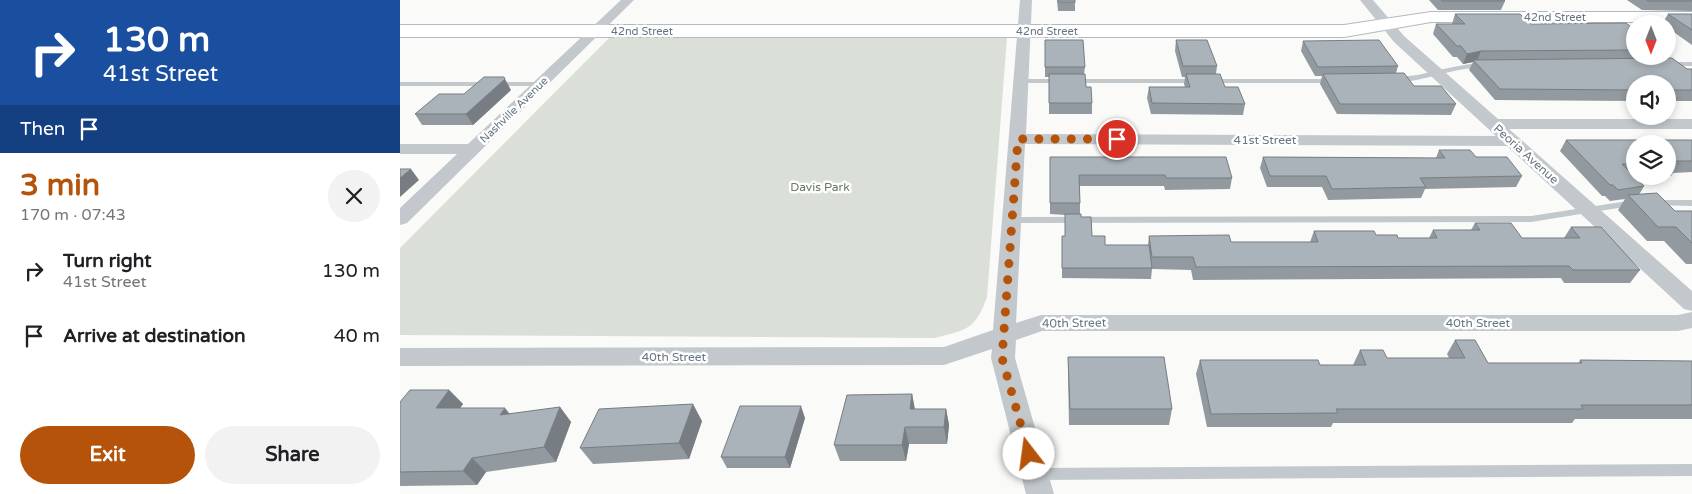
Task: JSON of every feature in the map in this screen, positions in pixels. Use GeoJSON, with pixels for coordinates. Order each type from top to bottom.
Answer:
{"type":"FeatureCollection","features":[{"type":"Feature","properties":{"kind":"street","name":"Nashville Avenue"},"geometry":{"type":"LineString","coordinates":[[400,219],[628,0]]}},
{"type":"Feature","properties":{"kind":"street"},"geometry":{"type":"LineString","coordinates":[[1026,0],[1002,358],[1040,494]]}},
{"type":"Feature","properties":{"kind":"street","name":"Peoria Avenue"},"geometry":{"type":"LineString","coordinates":[[1366,0],[1399,40],[1692,303]]}},
{"type":"Feature","properties":{"kind":"street","name":"42nd Street"},"geometry":{"type":"LineString","coordinates":[[400,31],[1344,31],[1431,17],[1692,17]]}},
{"type":"Feature","properties":{"kind":"street"},"geometry":{"type":"LineString","coordinates":[[1493,124],[1692,124]]}},
{"type":"Feature","properties":{"kind":"street","name":"41st Street"},"geometry":{"type":"LineString","coordinates":[[1018,139],[1512,141]]}},
{"type":"Feature","properties":{"kind":"street"},"geometry":{"type":"LineString","coordinates":[[400,149],[473,149]]}},
{"type":"Feature","properties":{"kind":"street","name":"40th Street"},"geometry":{"type":"LineString","coordinates":[[400,357],[944,356],[1041,322],[1678,323],[1692,320]]}},
{"type":"Feature","properties":{"kind":"lane"},"geometry":{"type":"LineString","coordinates":[[1387,80],[1414,79],[1459,66],[1497,64]]}},
{"type":"Feature","properties":{"kind":"lane"},"geometry":{"type":"LineString","coordinates":[[1676,64],[1692,64]]}},
{"type":"Feature","properties":{"kind":"lane"},"geometry":{"type":"LineString","coordinates":[[1022,81],[1338,80]]}},
{"type":"Feature","properties":{"kind":"lane"},"geometry":{"type":"LineString","coordinates":[[400,84],[540,84]]}},
{"type":"Feature","properties":{"kind":"lane"},"geometry":{"type":"LineString","coordinates":[[1012,220],[1531,219],[1551,218],[1631,202],[1692,202]]}},
{"type":"Feature","properties":{"kind":"lane"},"geometry":{"type":"LineString","coordinates":[[1034,474],[1692,470]]}},
{"type":"Feature","properties":{"kind":"green space","name":"Davis Park"},"geometry":{"type":"Polygon","coordinates":[[[610,37],[1007,37],[987,297],[983,308],[974,322],[963,330],[935,338],[400,335],[400,248],[610,37]]]}},
{"type":"Feature","properties":{"kind":"building"},"geometry":{"type":"Polygon","coordinates":[[[1058,0],[1075,0],[1075,2],[1058,2],[1058,0]]]}},
{"type":"Feature","properties":{"kind":"building"},"geometry":{"type":"Polygon","coordinates":[[[1504,0],[1505,1],[1442,1],[1504,0]]]}},
{"type":"Feature","properties":{"kind":"building"},"geometry":{"type":"Polygon","coordinates":[[[1692,0],[1692,1],[1648,1],[1692,0]]]}},
{"type":"Feature","properties":{"kind":"building"},"geometry":{"type":"Polygon","coordinates":[[[1455,14],[1520,14],[1531,24],[1626,23],[1626,50],[1481,51],[1467,54],[1461,46],[1457,46],[1436,24],[1465,24],[1455,14]]]}},
{"type":"Feature","properties":{"kind":"building"},"geometry":{"type":"Polygon","coordinates":[[[1668,14],[1692,14],[1692,30],[1676,19],[1676,15],[1668,14]]]}},
{"type":"Feature","properties":{"kind":"building"},"geometry":{"type":"Polygon","coordinates":[[[1045,40],[1083,40],[1085,67],[1045,67],[1045,40]]]}},
{"type":"Feature","properties":{"kind":"building"},"geometry":{"type":"Polygon","coordinates":[[[1176,40],[1207,40],[1217,66],[1183,66],[1176,40]]]}},
{"type":"Feature","properties":{"kind":"building"},"geometry":{"type":"Polygon","coordinates":[[[1379,40],[1398,66],[1318,67],[1303,41],[1379,40]]]}},
{"type":"Feature","properties":{"kind":"building"},"geometry":{"type":"Polygon","coordinates":[[[1626,58],[1626,65],[1676,65],[1676,61],[1687,69],[1692,69],[1692,90],[1676,90],[1676,75],[1626,75],[1626,90],[1500,89],[1473,60],[1626,58]]]}},
{"type":"Feature","properties":{"kind":"building"},"geometry":{"type":"Polygon","coordinates":[[[1404,73],[1414,86],[1441,86],[1456,104],[1340,104],[1323,74],[1404,73]]]}},
{"type":"Feature","properties":{"kind":"building"},"geometry":{"type":"Polygon","coordinates":[[[1049,74],[1085,74],[1086,87],[1091,87],[1092,103],[1049,103],[1049,74]]]}},
{"type":"Feature","properties":{"kind":"building"},"geometry":{"type":"Polygon","coordinates":[[[1186,74],[1220,74],[1225,87],[1238,87],[1245,104],[1152,103],[1149,87],[1190,87],[1186,74]]]}},
{"type":"Feature","properties":{"kind":"building"},"geometry":{"type":"Polygon","coordinates":[[[484,77],[504,77],[505,79],[466,114],[415,114],[439,94],[464,94],[484,77]]]}},
{"type":"Feature","properties":{"kind":"building"},"geometry":{"type":"Polygon","coordinates":[[[1566,140],[1626,140],[1626,164],[1622,164],[1626,168],[1626,185],[1644,186],[1618,190],[1613,185],[1610,185],[1566,140]]]}},
{"type":"Feature","properties":{"kind":"building"},"geometry":{"type":"Polygon","coordinates":[[[1676,140],[1692,140],[1692,161],[1676,161],[1676,140]]]}},
{"type":"Feature","properties":{"kind":"building"},"geometry":{"type":"Polygon","coordinates":[[[1439,150],[1470,150],[1476,157],[1507,157],[1522,176],[1420,178],[1426,187],[1332,189],[1326,176],[1270,176],[1263,157],[1445,158],[1439,150]]]}},
{"type":"Feature","properties":{"kind":"building"},"geometry":{"type":"Polygon","coordinates":[[[1050,157],[1226,157],[1232,178],[1166,178],[1165,175],[1079,175],[1080,203],[1050,203],[1050,157]]]}},
{"type":"Feature","properties":{"kind":"building"},"geometry":{"type":"Polygon","coordinates":[[[400,169],[411,169],[400,178],[400,169]]]}},
{"type":"Feature","properties":{"kind":"building"},"geometry":{"type":"Polygon","coordinates":[[[1657,193],[1675,211],[1692,211],[1692,243],[1676,227],[1658,227],[1628,195],[1657,193]]]}},
{"type":"Feature","properties":{"kind":"building"},"geometry":{"type":"Polygon","coordinates":[[[1065,214],[1081,214],[1081,217],[1091,217],[1092,236],[1105,236],[1105,245],[1149,245],[1152,268],[1062,268],[1062,236],[1065,236],[1065,214]]]}},
{"type":"Feature","properties":{"kind":"building"},"geometry":{"type":"Polygon","coordinates":[[[1475,223],[1511,223],[1522,238],[1580,238],[1571,227],[1601,227],[1640,270],[1573,270],[1569,266],[1196,267],[1193,257],[1152,257],[1149,236],[1229,235],[1231,242],[1318,242],[1314,231],[1374,231],[1376,235],[1397,235],[1398,238],[1437,238],[1433,230],[1480,230],[1475,223]]]}},
{"type":"Feature","properties":{"kind":"building"},"geometry":{"type":"Polygon","coordinates":[[[1455,340],[1475,340],[1488,363],[1582,363],[1580,360],[1692,361],[1692,405],[1581,405],[1583,409],[1336,409],[1338,413],[1211,414],[1200,360],[1318,360],[1320,365],[1366,365],[1360,350],[1383,350],[1387,358],[1465,358],[1455,340]]]}},
{"type":"Feature","properties":{"kind":"building"},"geometry":{"type":"Polygon","coordinates":[[[1068,357],[1164,357],[1172,409],[1070,409],[1068,357]]]}},
{"type":"Feature","properties":{"kind":"building"},"geometry":{"type":"Polygon","coordinates":[[[410,390],[449,390],[436,408],[505,408],[500,415],[560,407],[544,447],[472,458],[463,471],[400,472],[400,402],[410,390]]]}},
{"type":"Feature","properties":{"kind":"building"},"geometry":{"type":"Polygon","coordinates":[[[912,394],[910,409],[946,409],[944,427],[905,427],[902,445],[834,445],[847,395],[912,394]]]}},
{"type":"Feature","properties":{"kind":"building"},"geometry":{"type":"Polygon","coordinates":[[[693,404],[679,443],[580,448],[599,409],[693,404]]]}},
{"type":"Feature","properties":{"kind":"building"},"geometry":{"type":"Polygon","coordinates":[[[740,406],[801,406],[785,457],[721,457],[740,406]]]}},
{"type":"Feature","properties":{"kind":"route"},"geometry":{"type":"LineString","coordinates":[[1029,454],[1002,358],[1018,139],[1117,139]]}}]}
